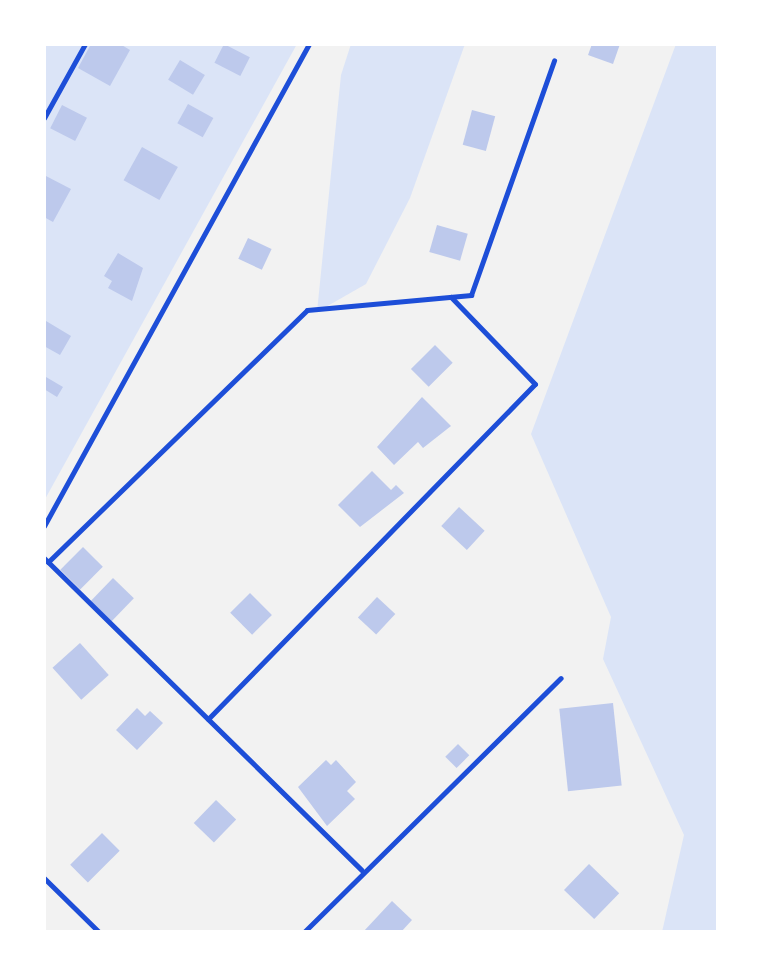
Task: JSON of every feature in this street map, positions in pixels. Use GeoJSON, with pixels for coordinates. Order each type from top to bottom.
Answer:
{"type":"FeatureCollection","features":[{"type":"Feature","properties":{"kind":"lane"},"geometry":{"type":"LineString","coordinates":[[44,118],[85,44]]}},
{"type":"Feature","properties":{"kind":"lane"},"geometry":{"type":"LineString","coordinates":[[44,526],[309,44]]}},
{"type":"Feature","properties":{"kind":"lane"},"geometry":{"type":"LineString","coordinates":[[362,870],[46,560],[307,310],[471,295],[554,60]]}},
{"type":"Feature","properties":{"kind":"lane"},"geometry":{"type":"LineString","coordinates":[[208,719],[535,384],[451,297]]}},
{"type":"Feature","properties":{"kind":"lane"},"geometry":{"type":"LineString","coordinates":[[304,932],[362,870],[561,678]]}},
{"type":"Feature","properties":{"kind":"lane"},"geometry":{"type":"LineString","coordinates":[[44,878],[99,932]]}},
{"type":"Feature","properties":{"kind":"shaded area"},"geometry":{"type":"Polygon","coordinates":[[[44,44],[297,44],[44,501],[44,44]]]}},
{"type":"Feature","properties":{"kind":"shaded area"},"geometry":{"type":"Polygon","coordinates":[[[351,44],[465,44],[410,198],[366,284],[317,312],[341,75],[351,44]]]}},
{"type":"Feature","properties":{"kind":"shaded area"},"geometry":{"type":"Polygon","coordinates":[[[676,44],[718,44],[718,932],[662,932],[684,835],[603,659],[611,617],[531,434],[676,44]]]}},
{"type":"Feature","properties":{"kind":"building"},"geometry":{"type":"Polygon","coordinates":[[[91,44],[120,44],[130,50],[110,86],[78,68],[91,44]]]}},
{"type":"Feature","properties":{"kind":"building"},"geometry":{"type":"Polygon","coordinates":[[[224,44],[250,57],[240,76],[214,63],[224,44]]]}},
{"type":"Feature","properties":{"kind":"building"},"geometry":{"type":"Polygon","coordinates":[[[592,44],[620,44],[613,64],[588,55],[592,44]]]}},
{"type":"Feature","properties":{"kind":"building"},"geometry":{"type":"Polygon","coordinates":[[[180,60],[205,75],[193,95],[168,80],[180,60]]]}},
{"type":"Feature","properties":{"kind":"building"},"geometry":{"type":"Polygon","coordinates":[[[188,104],[213,118],[203,137],[177,123],[188,104]]]}},
{"type":"Feature","properties":{"kind":"building"},"geometry":{"type":"Polygon","coordinates":[[[62,105],[87,118],[75,141],[50,128],[62,105]]]}},
{"type":"Feature","properties":{"kind":"building"},"geometry":{"type":"Polygon","coordinates":[[[472,110],[495,116],[486,151],[463,145],[472,110]]]}},
{"type":"Feature","properties":{"kind":"building"},"geometry":{"type":"Polygon","coordinates":[[[142,147],[178,167],[159,200],[124,180],[142,147]]]}},
{"type":"Feature","properties":{"kind":"building"},"geometry":{"type":"Polygon","coordinates":[[[44,175],[71,189],[53,222],[44,217],[44,175]]]}},
{"type":"Feature","properties":{"kind":"building"},"geometry":{"type":"Polygon","coordinates":[[[437,225],[468,234],[460,261],[429,252],[437,225]]]}},
{"type":"Feature","properties":{"kind":"building"},"geometry":{"type":"Polygon","coordinates":[[[248,238],[272,249],[262,270],[238,259],[248,238]]]}},
{"type":"Feature","properties":{"kind":"building"},"geometry":{"type":"Polygon","coordinates":[[[118,253],[143,268],[132,301],[108,288],[112,281],[104,276],[118,253]]]}},
{"type":"Feature","properties":{"kind":"building"},"geometry":{"type":"Polygon","coordinates":[[[46,321],[71,336],[60,355],[44,346],[46,321]]]}},
{"type":"Feature","properties":{"kind":"building"},"geometry":{"type":"Polygon","coordinates":[[[435,345],[453,363],[429,387],[411,369],[435,345]]]}},
{"type":"Feature","properties":{"kind":"building"},"geometry":{"type":"Polygon","coordinates":[[[46,377],[63,387],[57,397],[44,389],[46,377]]]}},
{"type":"Feature","properties":{"kind":"building"},"geometry":{"type":"Polygon","coordinates":[[[422,397],[451,426],[423,448],[418,442],[394,465],[377,447],[422,397]]]}},
{"type":"Feature","properties":{"kind":"building"},"geometry":{"type":"Polygon","coordinates":[[[372,471],[391,490],[396,485],[404,493],[360,527],[338,505],[372,471]]]}},
{"type":"Feature","properties":{"kind":"building"},"geometry":{"type":"Polygon","coordinates":[[[459,507],[485,531],[467,550],[441,526],[459,507]]]}},
{"type":"Feature","properties":{"kind":"building"},"geometry":{"type":"Polygon","coordinates":[[[83,547],[103,567],[80,589],[60,570],[83,547]]]}},
{"type":"Feature","properties":{"kind":"building"},"geometry":{"type":"Polygon","coordinates":[[[113,578],[134,598],[112,621],[91,601],[113,578]]]}},
{"type":"Feature","properties":{"kind":"building"},"geometry":{"type":"Polygon","coordinates":[[[250,593],[272,615],[252,635],[230,613],[250,593]]]}},
{"type":"Feature","properties":{"kind":"building"},"geometry":{"type":"Polygon","coordinates":[[[377,597],[395,614],[376,635],[358,617],[377,597]]]}},
{"type":"Feature","properties":{"kind":"building"},"geometry":{"type":"Polygon","coordinates":[[[80,643],[109,675],[81,700],[53,668],[80,643]]]}},
{"type":"Feature","properties":{"kind":"building"},"geometry":{"type":"Polygon","coordinates":[[[613,703],[622,786],[568,791],[559,709],[613,703]]]}},
{"type":"Feature","properties":{"kind":"building"},"geometry":{"type":"Polygon","coordinates":[[[137,708],[145,716],[150,711],[163,723],[137,750],[116,730],[137,708]]]}},
{"type":"Feature","properties":{"kind":"building"},"geometry":{"type":"Polygon","coordinates":[[[458,744],[469,755],[457,768],[445,757],[458,744]]]}},
{"type":"Feature","properties":{"kind":"building"},"geometry":{"type":"Polygon","coordinates":[[[326,760],[331,765],[336,760],[356,782],[347,791],[355,799],[327,826],[298,787],[326,760]]]}},
{"type":"Feature","properties":{"kind":"building"},"geometry":{"type":"Polygon","coordinates":[[[216,800],[236,819],[214,842],[194,823],[216,800]]]}},
{"type":"Feature","properties":{"kind":"building"},"geometry":{"type":"Polygon","coordinates":[[[102,833],[120,851],[88,882],[70,865],[102,833]]]}},
{"type":"Feature","properties":{"kind":"building"},"geometry":{"type":"Polygon","coordinates":[[[589,864],[619,893],[594,919],[564,890],[589,864]]]}},
{"type":"Feature","properties":{"kind":"building"},"geometry":{"type":"Polygon","coordinates":[[[392,901],[412,920],[401,932],[363,932],[392,901]]]}}]}
